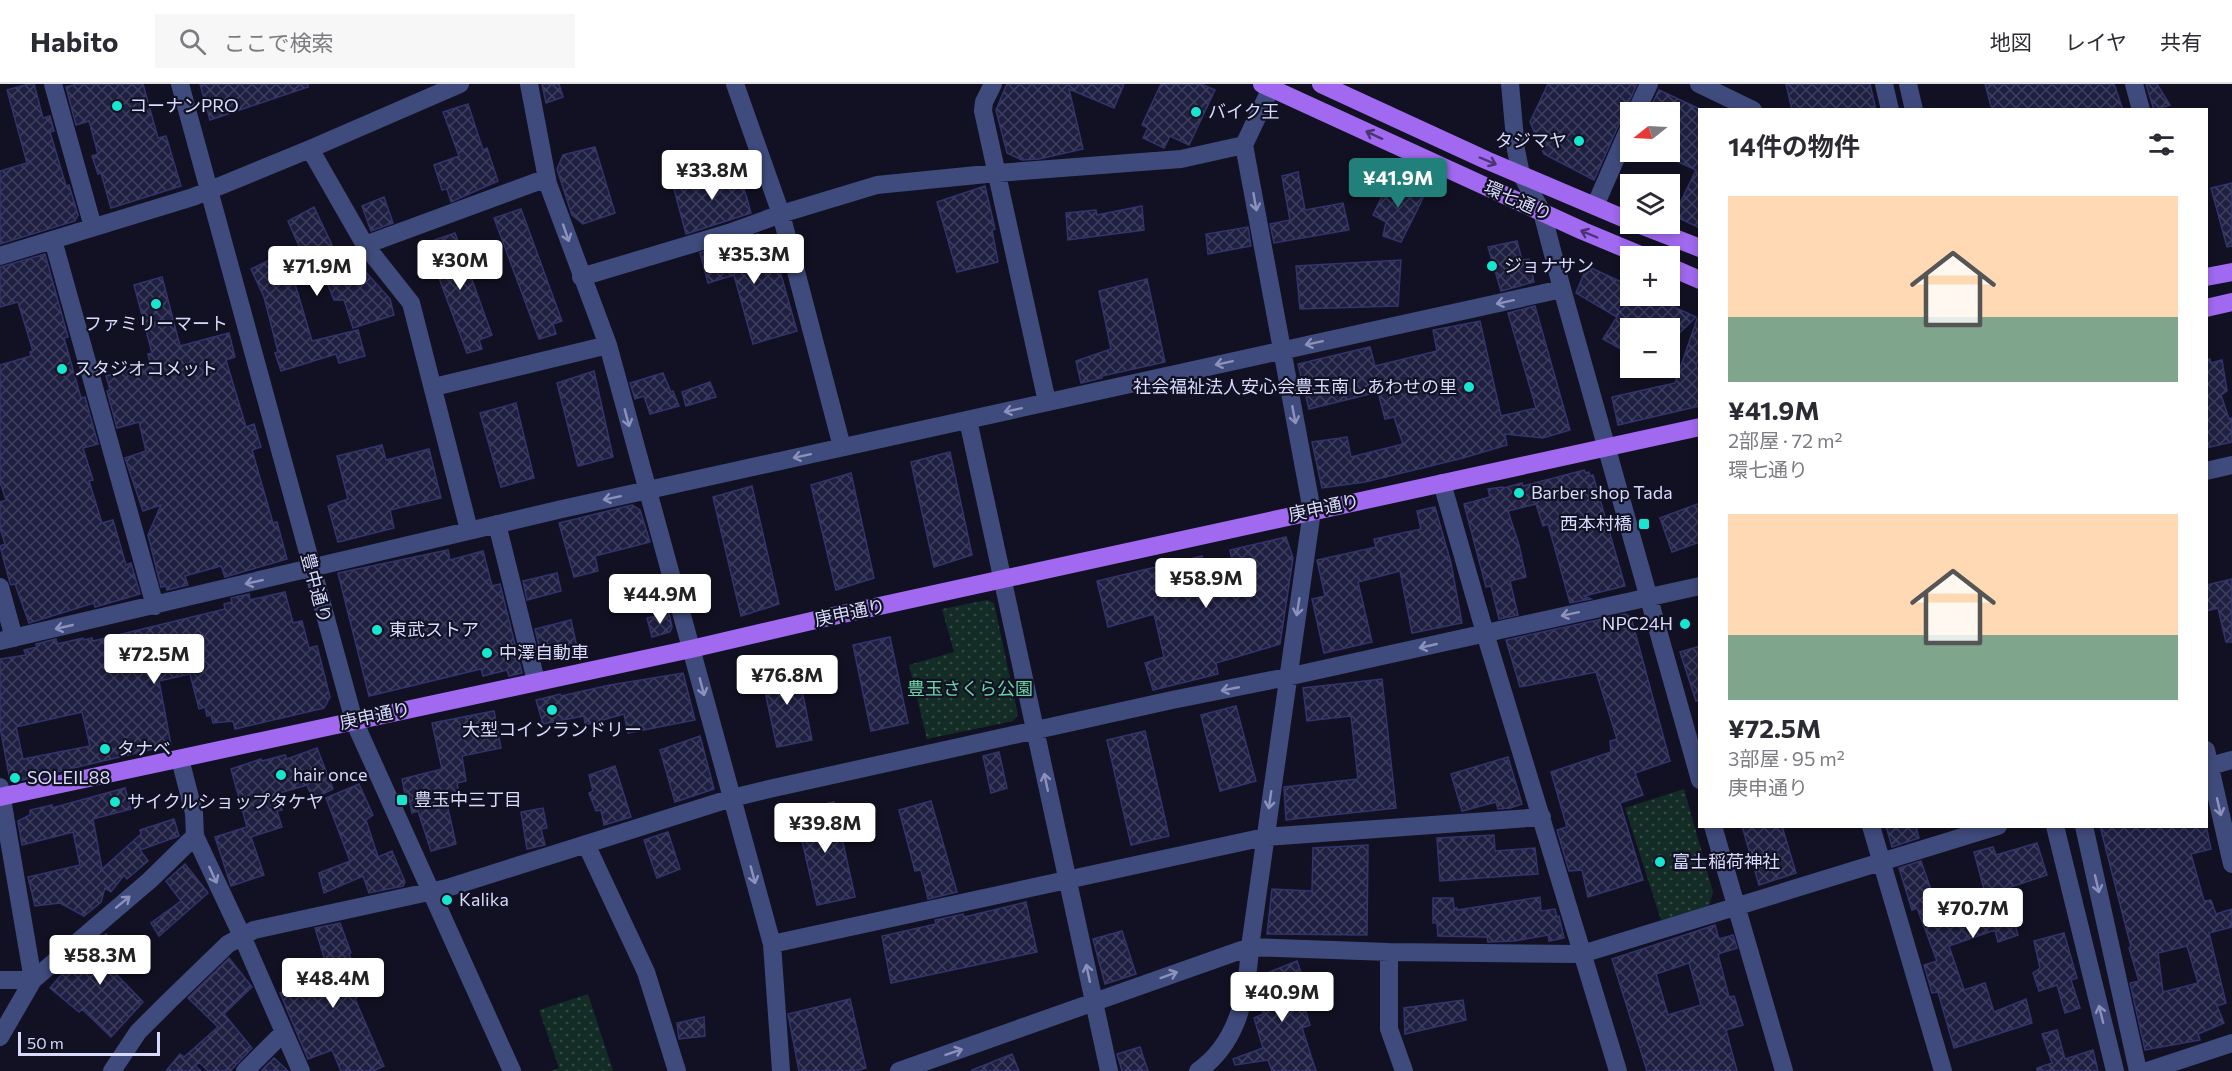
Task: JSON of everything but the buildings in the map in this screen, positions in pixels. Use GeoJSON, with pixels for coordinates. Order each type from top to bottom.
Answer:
{"type":"FeatureCollection","features":[{"type":"Feature","properties":{"kind":"main road","name":"環七通り"},"geometry":{"type":"LineString","coordinates":[[1321,84],[1486,160],[1620,217]]}},
{"type":"Feature","properties":{"kind":"main road","name":"環七通り"},"geometry":{"type":"LineString","coordinates":[[1266,86],[1620,246]]}},
{"type":"Feature","properties":{"kind":"main road"},"geometry":{"type":"LineString","coordinates":[[1664,234],[1698,247]]}},
{"type":"Feature","properties":{"kind":"main road"},"geometry":{"type":"LineString","coordinates":[[1680,271],[1698,279]]}},
{"type":"Feature","properties":{"kind":"main road"},"geometry":{"type":"LineString","coordinates":[[2208,277],[2232,272]]}},
{"type":"Feature","properties":{"kind":"main road"},"geometry":{"type":"LineString","coordinates":[[2208,308],[2232,302]]}},
{"type":"Feature","properties":{"kind":"main road","name":"庚申通り"},"geometry":{"type":"LineString","coordinates":[[1,794],[180,759],[692,649],[1698,427]]}},
{"type":"Feature","properties":{"kind":"street"},"geometry":{"type":"LineString","coordinates":[[53,84],[93,227]]}},
{"type":"Feature","properties":{"kind":"street","name":"豊中通り"},"geometry":{"type":"LineString","coordinates":[[180,84],[354,721],[509,1070]]}},
{"type":"Feature","properties":{"kind":"street"},"geometry":{"type":"LineString","coordinates":[[0,256],[209,190],[460,84]]}},
{"type":"Feature","properties":{"kind":"street"},"geometry":{"type":"LineString","coordinates":[[529,84],[547,178],[581,277],[608,345],[772,944],[781,1071]]}},
{"type":"Feature","properties":{"kind":"street"},"geometry":{"type":"LineString","coordinates":[[735,84],[781,214],[842,447]]}},
{"type":"Feature","properties":{"kind":"street"},"geometry":{"type":"LineString","coordinates":[[993,84],[984,102],[983,111],[1047,402]]}},
{"type":"Feature","properties":{"kind":"street"},"geometry":{"type":"LineString","coordinates":[[1510,84],[1516,150],[1521,174],[1542,212],[1698,773]]}},
{"type":"Feature","properties":{"kind":"street"},"geometry":{"type":"LineString","coordinates":[[1641,102],[1649,84]]}},
{"type":"Feature","properties":{"kind":"street"},"geometry":{"type":"LineString","coordinates":[[1699,84],[1749,108]]}},
{"type":"Feature","properties":{"kind":"street"},"geometry":{"type":"LineString","coordinates":[[1884,84],[1890,108]]}},
{"type":"Feature","properties":{"kind":"street"},"geometry":{"type":"LineString","coordinates":[[1908,84],[1914,108]]}},
{"type":"Feature","properties":{"kind":"street"},"geometry":{"type":"LineString","coordinates":[[2134,84],[2140,108]]}},
{"type":"Feature","properties":{"kind":"street"},"geometry":{"type":"LineString","coordinates":[[1198,1071],[1211,1062],[1228,1041],[1240,1012],[1312,511],[1244,145],[1266,86]]}},
{"type":"Feature","properties":{"kind":"street"},"geometry":{"type":"LineString","coordinates":[[581,277],[718,237],[781,214],[877,185],[1181,159],[1244,145]]}},
{"type":"Feature","properties":{"kind":"street"},"geometry":{"type":"LineString","coordinates":[[310,149],[365,245],[411,303],[469,530]]}},
{"type":"Feature","properties":{"kind":"street"},"geometry":{"type":"LineString","coordinates":[[1595,206],[1620,149]]}},
{"type":"Feature","properties":{"kind":"street"},"geometry":{"type":"LineString","coordinates":[[365,245],[547,178]]}},
{"type":"Feature","properties":{"kind":"street"},"geometry":{"type":"LineString","coordinates":[[53,240],[155,606]]}},
{"type":"Feature","properties":{"kind":"street"},"geometry":{"type":"LineString","coordinates":[[0,587],[7,640],[646,490],[1562,289]]}},
{"type":"Feature","properties":{"kind":"street"},"geometry":{"type":"LineString","coordinates":[[434,387],[608,345]]}},
{"type":"Feature","properties":{"kind":"street"},"geometry":{"type":"LineString","coordinates":[[968,420],[1109,1071]]}},
{"type":"Feature","properties":{"kind":"street"},"geometry":{"type":"LineString","coordinates":[[2208,471],[2232,465]]}},
{"type":"Feature","properties":{"kind":"street"},"geometry":{"type":"LineString","coordinates":[[1442,483],[1485,633],[1618,1071]]}},
{"type":"Feature","properties":{"kind":"street"},"geometry":{"type":"LineString","coordinates":[[497,524],[536,681]]}},
{"type":"Feature","properties":{"kind":"street"},"geometry":{"type":"LineString","coordinates":[[112,1071],[138,1032],[228,944],[254,930],[447,888],[732,798],[851,769],[1287,677],[1698,586]]}},
{"type":"Feature","properties":{"kind":"street"},"geometry":{"type":"LineString","coordinates":[[180,759],[194,813],[195,836],[242,936],[300,1071]]}},
{"type":"Feature","properties":{"kind":"street"},"geometry":{"type":"LineString","coordinates":[[2232,760],[2208,761],[2232,864]]}},
{"type":"Feature","properties":{"kind":"street"},"geometry":{"type":"LineString","coordinates":[[1,794],[33,980]]}},
{"type":"Feature","properties":{"kind":"street"},"geometry":{"type":"LineString","coordinates":[[772,944],[1265,837],[1542,817]]}},
{"type":"Feature","properties":{"kind":"street"},"geometry":{"type":"LineString","coordinates":[[1714,828],[1784,1071]]}},
{"type":"Feature","properties":{"kind":"street"},"geometry":{"type":"LineString","coordinates":[[1872,828],[1943,1071]]}},
{"type":"Feature","properties":{"kind":"street"},"geometry":{"type":"LineString","coordinates":[[899,1071],[1250,947],[1389,952],[1582,954],[1991,828]]}},
{"type":"Feature","properties":{"kind":"street"},"geometry":{"type":"LineString","coordinates":[[2055,828],[2115,1071]]}},
{"type":"Feature","properties":{"kind":"street"},"geometry":{"type":"LineString","coordinates":[[2084,828],[2138,1071]]}},
{"type":"Feature","properties":{"kind":"street"},"geometry":{"type":"LineString","coordinates":[[0,1037],[33,980],[150,880],[195,836]]}},
{"type":"Feature","properties":{"kind":"street"},"geometry":{"type":"LineString","coordinates":[[586,844],[646,972],[677,1071]]}},
{"type":"Feature","properties":{"kind":"street"},"geometry":{"type":"LineString","coordinates":[[1389,952],[1389,1029],[1404,1071]]}},
{"type":"Feature","properties":{"kind":"street"},"geometry":{"type":"LineString","coordinates":[[0,980],[33,980]]}},
{"type":"Feature","properties":{"kind":"street"},"geometry":{"type":"LineString","coordinates":[[245,1071],[284,1032]]}},
{"type":"Feature","properties":{"kind":"street"},"geometry":{"type":"LineString","coordinates":[[2147,1071],[2232,1043]]}},
{"type":"Feature","properties":{"kind":"green space","name":"豊玉さくら公園"},"geometry":{"type":"Polygon","coordinates":[[[987,600],[994,603],[1018,715],[1013,721],[927,739],[909,665],[954,652],[942,609],[987,600]]]}},
{"type":"Feature","properties":{"kind":"green space"},"geometry":{"type":"Polygon","coordinates":[[[1684,789],[1713,892],[1709,906],[1661,920],[1625,808],[1684,789]]]}},
{"type":"Feature","properties":{"kind":"green space"},"geometry":{"type":"Polygon","coordinates":[[[588,994],[613,1071],[551,1071],[559,1068],[539,1010],[588,994]]]}},
{"type":"Feature","properties":{"kind":"place","name":"コーナンPRO"},"geometry":{"type":"Point","coordinates":[117,106]}},
{"type":"Feature","properties":{"kind":"place","name":"バイク王"},"geometry":{"type":"Point","coordinates":[1196,112]}},
{"type":"Feature","properties":{"kind":"place","name":"タジマヤ"},"geometry":{"type":"Point","coordinates":[1579,141]}},
{"type":"Feature","properties":{"kind":"place","name":"ジョナサン"},"geometry":{"type":"Point","coordinates":[1492,266]}},
{"type":"Feature","properties":{"kind":"place","name":"ファミリーマート"},"geometry":{"type":"Point","coordinates":[156,304]}},
{"type":"Feature","properties":{"kind":"place","name":"スタジオコメット"},"geometry":{"type":"Point","coordinates":[62,369]}},
{"type":"Feature","properties":{"kind":"place","name":"社会福祉法人安心会豊玉南しあわせの里"},"geometry":{"type":"Point","coordinates":[1469,387]}},
{"type":"Feature","properties":{"kind":"place","name":"Barber shop Tada"},"geometry":{"type":"Point","coordinates":[1519,493]}},
{"type":"Feature","properties":{"kind":"place","name":"西本村橋"},"geometry":{"type":"Point","coordinates":[1644,524]}},
{"type":"Feature","properties":{"kind":"place","name":"NPC24H"},"geometry":{"type":"Point","coordinates":[1685,624]}},
{"type":"Feature","properties":{"kind":"place","name":"東武ストア"},"geometry":{"type":"Point","coordinates":[377,630]}},
{"type":"Feature","properties":{"kind":"place","name":"中澤自動車"},"geometry":{"type":"Point","coordinates":[487,653]}},
{"type":"Feature","properties":{"kind":"place","name":"大型コインランドリー"},"geometry":{"type":"Point","coordinates":[552,710]}},
{"type":"Feature","properties":{"kind":"place","name":"タナベ"},"geometry":{"type":"Point","coordinates":[105,749]}},
{"type":"Feature","properties":{"kind":"place","name":"hair once"},"geometry":{"type":"Point","coordinates":[281,775]}},
{"type":"Feature","properties":{"kind":"place","name":"SOLEIL88"},"geometry":{"type":"Point","coordinates":[15,778]}},
{"type":"Feature","properties":{"kind":"place","name":"豊玉中三丁目"},"geometry":{"type":"Point","coordinates":[402,800]}},
{"type":"Feature","properties":{"kind":"place","name":"サイクルショップタケヤ"},"geometry":{"type":"Point","coordinates":[115,802]}},
{"type":"Feature","properties":{"kind":"place","name":"富士稲荷神社"},"geometry":{"type":"Point","coordinates":[1660,862]}},
{"type":"Feature","properties":{"kind":"place","name":"Kalika"},"geometry":{"type":"Point","coordinates":[447,900]}}]}
